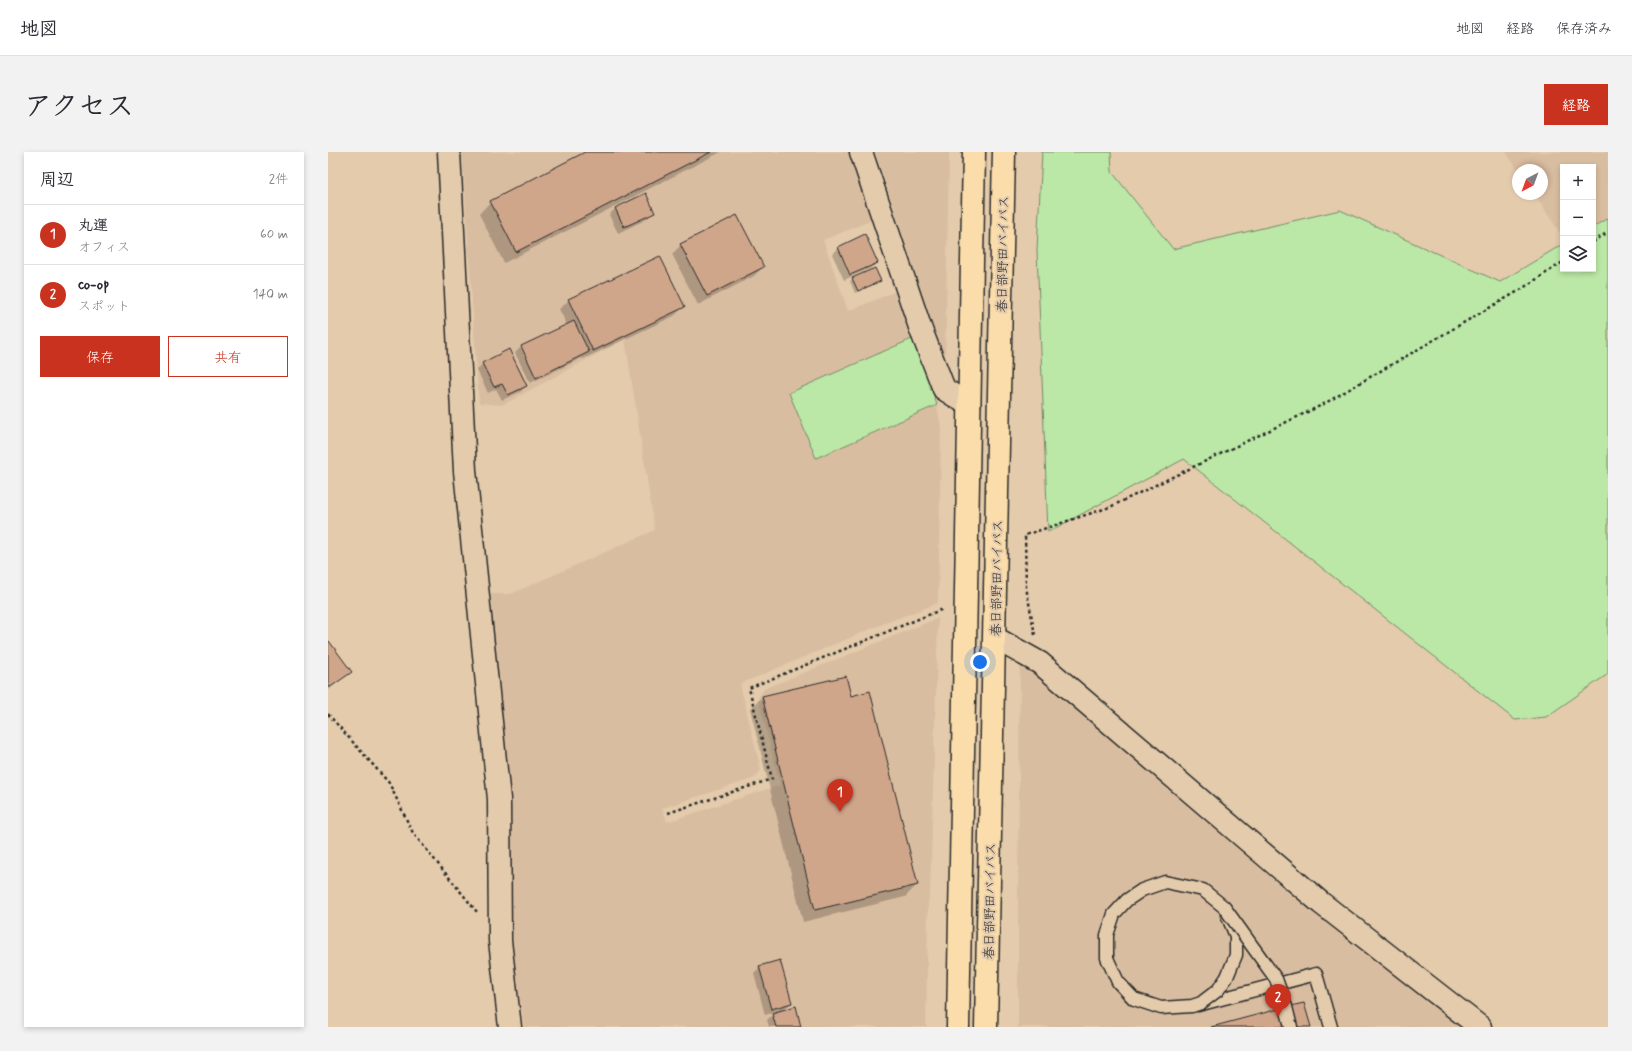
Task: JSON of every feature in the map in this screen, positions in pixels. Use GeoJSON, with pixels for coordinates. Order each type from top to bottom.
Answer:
{"type":"FeatureCollection","features":[{"type":"Feature","properties":{"kind":"highway"},"geometry":{"type":"LineString","coordinates":[[958,1027],[974,152]]}},
{"type":"Feature","properties":{"kind":"highway","name":"春日部野田バイパス"},"geometry":{"type":"LineString","coordinates":[[986,1027],[1004,152]]}},
{"type":"Feature","properties":{"kind":"highway"},"geometry":{"type":"LineString","coordinates":[[988,957],[1000,1027]]}},
{"type":"Feature","properties":{"kind":"street"},"geometry":{"type":"LineString","coordinates":[[449,152],[465,471],[499,799],[500,941],[510,1027]]}},
{"type":"Feature","properties":{"kind":"street"},"geometry":{"type":"LineString","coordinates":[[861,152],[921,330],[944,389],[969,405]]}},
{"type":"Feature","properties":{"kind":"street"},"geometry":{"type":"LineString","coordinates":[[995,638],[1040,663],[1321,903],[1480,1027]]}},
{"type":"Feature","properties":{"kind":"lane"},"geometry":{"type":"LineString","coordinates":[[1291,1027],[1286,1007],[1276,979],[1224,907],[1203,890],[1165,882],[1142,890],[1128,900],[1114,914],[1107,935],[1107,958],[1118,982],[1134,999],[1161,1008],[1192,1006],[1261,989],[1316,974],[1330,1027]]}},
{"type":"Feature","properties":{"kind":"lane"},"geometry":{"type":"LineString","coordinates":[[1192,1006],[1201,1002],[1218,990],[1227,978],[1236,955],[1236,936],[1224,907]]}},
{"type":"Feature","properties":{"kind":"path"},"geometry":{"type":"LineString","coordinates":[[1596,240],[1608,232]]}},
{"type":"Feature","properties":{"kind":"path"},"geometry":{"type":"LineString","coordinates":[[1040,663],[1026,587],[1025,535],[1110,507],[1322,405],[1520,290],[1560,264]]}},
{"type":"Feature","properties":{"kind":"path"},"geometry":{"type":"LineString","coordinates":[[668,813],[772,779],[749,688],[966,600]]}},
{"type":"Feature","properties":{"kind":"path"},"geometry":{"type":"LineString","coordinates":[[328,714],[390,783],[413,833],[500,941]]}},
{"type":"Feature","properties":{"kind":"shaded area"},"geometry":{"type":"Polygon","coordinates":[[[462,152],[852,152],[875,219],[823,240],[848,311],[899,290],[914,338],[790,393],[816,458],[937,405],[941,428],[938,603],[880,625],[740,684],[761,770],[755,778],[662,808],[667,822],[780,785],[758,698],[764,689],[938,618],[930,893],[928,902],[926,1027],[524,1027],[513,950],[501,735],[491,594],[511,594],[655,530],[625,339],[502,405],[479,403],[462,152]]]}},
{"type":"Feature","properties":{"kind":"shaded area"},"geometry":{"type":"Polygon","coordinates":[[[875,152],[949,152],[945,365],[936,341],[927,308],[875,152]]]}},
{"type":"Feature","properties":{"kind":"shaded area"},"geometry":{"type":"Polygon","coordinates":[[[1506,152],[1608,152],[1608,221],[1596,229],[1596,164],[1560,164],[1560,233],[1538,200],[1548,200],[1548,164],[1514,164],[1506,152]]]}},
{"type":"Feature","properties":{"kind":"shaded area"},"geometry":{"type":"Polygon","coordinates":[[[1020,666],[1027,666],[1045,676],[1462,1027],[1018,1027],[1020,666]]]}},
{"type":"Feature","properties":{"kind":"green space"},"geometry":{"type":"Polygon","coordinates":[[[1042,152],[1111,152],[1112,172],[1173,249],[1340,210],[1500,282],[1560,246],[1560,272],[1596,272],[1596,225],[1608,218],[1608,674],[1546,717],[1515,720],[1184,459],[1048,532],[1037,250],[1042,152]]]}},
{"type":"Feature","properties":{"kind":"green space"},"geometry":{"type":"Polygon","coordinates":[[[914,338],[937,405],[816,458],[789,393],[914,338]]]}},
{"type":"Feature","properties":{"kind":"building"},"geometry":{"type":"Polygon","coordinates":[[[585,152],[711,152],[516,252],[490,201],[585,152]]]}},
{"type":"Feature","properties":{"kind":"building"},"geometry":{"type":"Polygon","coordinates":[[[646,193],[655,213],[624,227],[615,208],[646,193]]]}},
{"type":"Feature","properties":{"kind":"building"},"geometry":{"type":"Polygon","coordinates":[[[737,215],[764,267],[707,296],[680,244],[737,215]]]}},
{"type":"Feature","properties":{"kind":"building"},"geometry":{"type":"Polygon","coordinates":[[[865,234],[878,263],[850,275],[838,247],[865,234]]]}},
{"type":"Feature","properties":{"kind":"building"},"geometry":{"type":"Polygon","coordinates":[[[660,256],[685,307],[593,351],[568,299],[660,256]]]}},
{"type":"Feature","properties":{"kind":"building"},"geometry":{"type":"Polygon","coordinates":[[[875,268],[881,281],[858,291],[852,278],[875,268]]]}},
{"type":"Feature","properties":{"kind":"building"},"geometry":{"type":"Polygon","coordinates":[[[574,321],[589,352],[536,378],[521,346],[574,321]]]}},
{"type":"Feature","properties":{"kind":"building"},"geometry":{"type":"Polygon","coordinates":[[[509,349],[527,386],[508,395],[502,384],[494,387],[482,363],[509,349]]]}},
{"type":"Feature","properties":{"kind":"building"},"geometry":{"type":"Polygon","coordinates":[[[329,641],[352,672],[329,688],[328,642],[329,641]]]}},
{"type":"Feature","properties":{"kind":"building"},"geometry":{"type":"Polygon","coordinates":[[[846,676],[851,696],[870,691],[918,885],[815,910],[762,696],[846,676]]]}},
{"type":"Feature","properties":{"kind":"building"},"geometry":{"type":"Polygon","coordinates":[[[780,960],[792,1003],[771,1009],[759,966],[780,960]]]}},
{"type":"Feature","properties":{"kind":"building"},"geometry":{"type":"Polygon","coordinates":[[[1304,1003],[1311,1027],[1211,1027],[1286,1007],[1304,1003]]]}},
{"type":"Feature","properties":{"kind":"building"},"geometry":{"type":"Polygon","coordinates":[[[796,1006],[801,1027],[776,1027],[772,1013],[796,1006]]]}},
{"type":"Feature","properties":{"kind":"place","name":"丸運"},"geometry":{"type":"Point","coordinates":[840,812]}},
{"type":"Feature","properties":{"kind":"place","name":"co-op"},"geometry":{"type":"Point","coordinates":[1278,1017]}}]}
